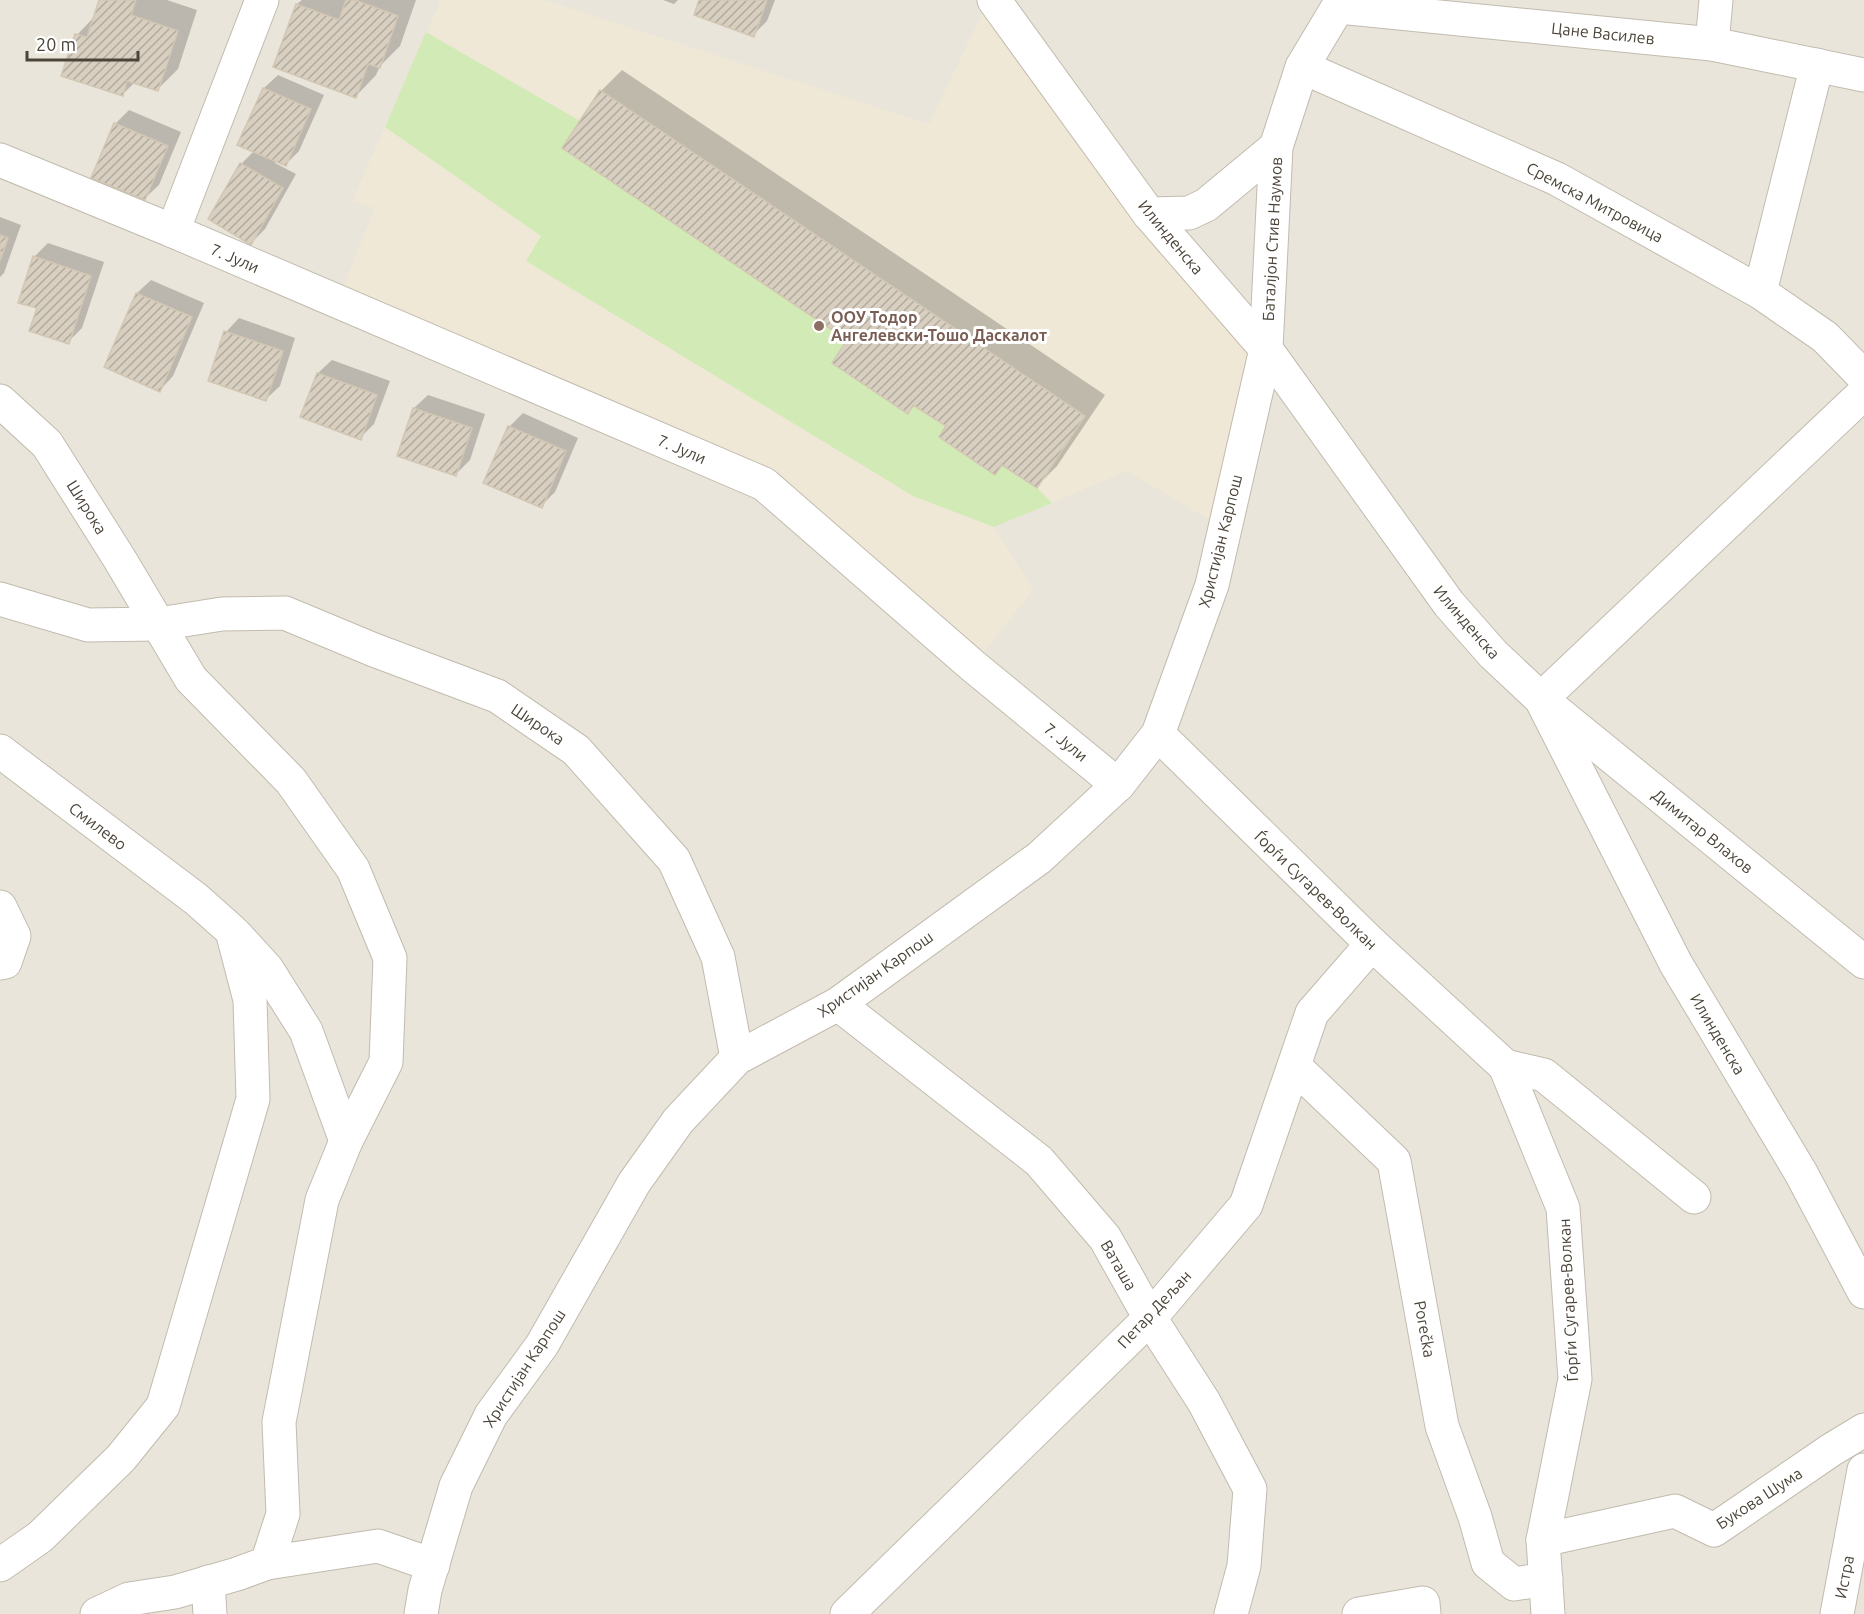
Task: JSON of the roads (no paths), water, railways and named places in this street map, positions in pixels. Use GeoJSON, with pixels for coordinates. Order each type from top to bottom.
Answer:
{"type":"FeatureCollection","features":[{"type":"Feature","properties":{"kind":"street"},"geometry":{"type":"LineString","coordinates":[[173,231],[262,0]]}},
{"type":"Feature","properties":{"kind":"street","name":"Илинденска"},"geometry":{"type":"LineString","coordinates":[[994,0],[1149,214],[1266,349],[1449,604],[1492,654],[1541,699],[1676,964],[1801,1173],[1864,1292]]}},
{"type":"Feature","properties":{"kind":"street"},"geometry":{"type":"LineString","coordinates":[[1712,44],[1716,0]]}},
{"type":"Feature","properties":{"kind":"street","name":"Цане Василев"},"geometry":{"type":"LineString","coordinates":[[1341,3],[1712,44],[1864,75]]}},
{"type":"Feature","properties":{"kind":"street","name":"Баталјон Стив Наумов"},"geometry":{"type":"LineString","coordinates":[[1266,349],[1276,147],[1302,67],[1341,3]]}},
{"type":"Feature","properties":{"kind":"street"},"geometry":{"type":"LineString","coordinates":[[1760,292],[1817,65]]}},
{"type":"Feature","properties":{"kind":"street","name":"Сремска Митровица"},"geometry":{"type":"LineString","coordinates":[[1302,67],[1557,179],[1760,292],[1825,336],[1864,377]]}},
{"type":"Feature","properties":{"kind":"street"},"geometry":{"type":"LineString","coordinates":[[1149,214],[1189,213],[1206,205],[1276,147]]}},
{"type":"Feature","properties":{"kind":"street","name":"7. Јули"},"geometry":{"type":"LineString","coordinates":[[0,160],[173,231],[764,484],[973,666],[1119,785]]}},
{"type":"Feature","properties":{"kind":"street","name":"Христијан Карпош"},"geometry":{"type":"LineString","coordinates":[[421,1614],[456,1486],[491,1415],[542,1345],[634,1183],[678,1121],[737,1058],[838,1004],[1039,858],[1119,785],[1158,734],[1212,585],[1266,349]]}},
{"type":"Feature","properties":{"kind":"street"},"geometry":{"type":"LineString","coordinates":[[1541,699],[1864,393]]}},
{"type":"Feature","properties":{"kind":"street","name":"Широка"},"geometry":{"type":"LineString","coordinates":[[0,401],[47,444],[159,624]]}},
{"type":"Feature","properties":{"kind":"street","name":"Широка"},"geometry":{"type":"LineString","coordinates":[[0,599],[88,625],[159,624],[222,614],[285,613],[374,650],[497,696],[576,750],[674,860],[718,957],[737,1058]]}},
{"type":"Feature","properties":{"kind":"street"},"geometry":{"type":"LineString","coordinates":[[159,624],[191,679],[291,781],[353,869],[390,958],[386,1062],[346,1141],[322,1200],[279,1422],[283,1514],[267,1563]]}},
{"type":"Feature","properties":{"kind":"street","name":"Димитар Влахов"},"geometry":{"type":"LineString","coordinates":[[1541,699],[1864,962]]}},
{"type":"Feature","properties":{"kind":"street","name":"Ѓорѓи Сугарев-Волкан"},"geometry":{"type":"LineString","coordinates":[[1158,734],[1372,944],[1505,1066],[1563,1208],[1575,1380],[1543,1540],[1548,1614]]}},
{"type":"Feature","properties":{"kind":"street","name":"Смилево"},"geometry":{"type":"LineString","coordinates":[[0,751],[196,899],[232,931]]}},
{"type":"Feature","properties":{"kind":"street"},"geometry":{"type":"LineString","coordinates":[[0,907],[14,936],[5,962],[0,963]]}},
{"type":"Feature","properties":{"kind":"street"},"geometry":{"type":"LineString","coordinates":[[232,931],[267,969],[306,1031],[346,1141]]}},
{"type":"Feature","properties":{"kind":"street"},"geometry":{"type":"LineString","coordinates":[[0,1566],[40,1537],[122,1458],[163,1406],[253,1099],[250,1000],[232,931]]}},
{"type":"Feature","properties":{"kind":"street","name":"Петар Дељан"},"geometry":{"type":"LineString","coordinates":[[847,1614],[1149,1318],[1246,1205],[1312,1013],[1372,944]]}},
{"type":"Feature","properties":{"kind":"street","name":"Ваташа"},"geometry":{"type":"LineString","coordinates":[[838,1004],[1039,1161],[1105,1238],[1149,1318],[1204,1402],[1250,1489],[1244,1566],[1231,1614]]}},
{"type":"Feature","properties":{"kind":"street","name":"Porečka"},"geometry":{"type":"LineString","coordinates":[[1294,1066],[1394,1161],[1442,1426],[1475,1517],[1488,1563],[1514,1584],[1546,1579]]}},
{"type":"Feature","properties":{"kind":"street","name":"Ѓорѓи Сугарев-Волкан"},"geometry":{"type":"LineString","coordinates":[[1505,1066],[1544,1075],[1694,1197]]}},
{"type":"Feature","properties":{"kind":"street","name":"Букова Шума"},"geometry":{"type":"LineString","coordinates":[[1543,1540],[1675,1511],[1714,1530],[1864,1430]]}},
{"type":"Feature","properties":{"kind":"street","name":"Истра"},"geometry":{"type":"LineString","coordinates":[[1837,1614],[1864,1470]]}},
{"type":"Feature","properties":{"kind":"street"},"geometry":{"type":"LineString","coordinates":[[97,1614],[129,1599],[175,1592],[267,1563],[378,1546],[433,1565]]}},
{"type":"Feature","properties":{"kind":"street"},"geometry":{"type":"LineString","coordinates":[[208,1582],[210,1614]]}},
{"type":"Feature","properties":{"kind":"street"},"geometry":{"type":"LineString","coordinates":[[1359,1614],[1424,1609]]}},
{"type":"Feature","properties":{"kind":"place","name":"ООУ Тодор Ангелевски-Тошо Даскалот"},"geometry":{"type":"Point","coordinates":[819,326]}}]}
